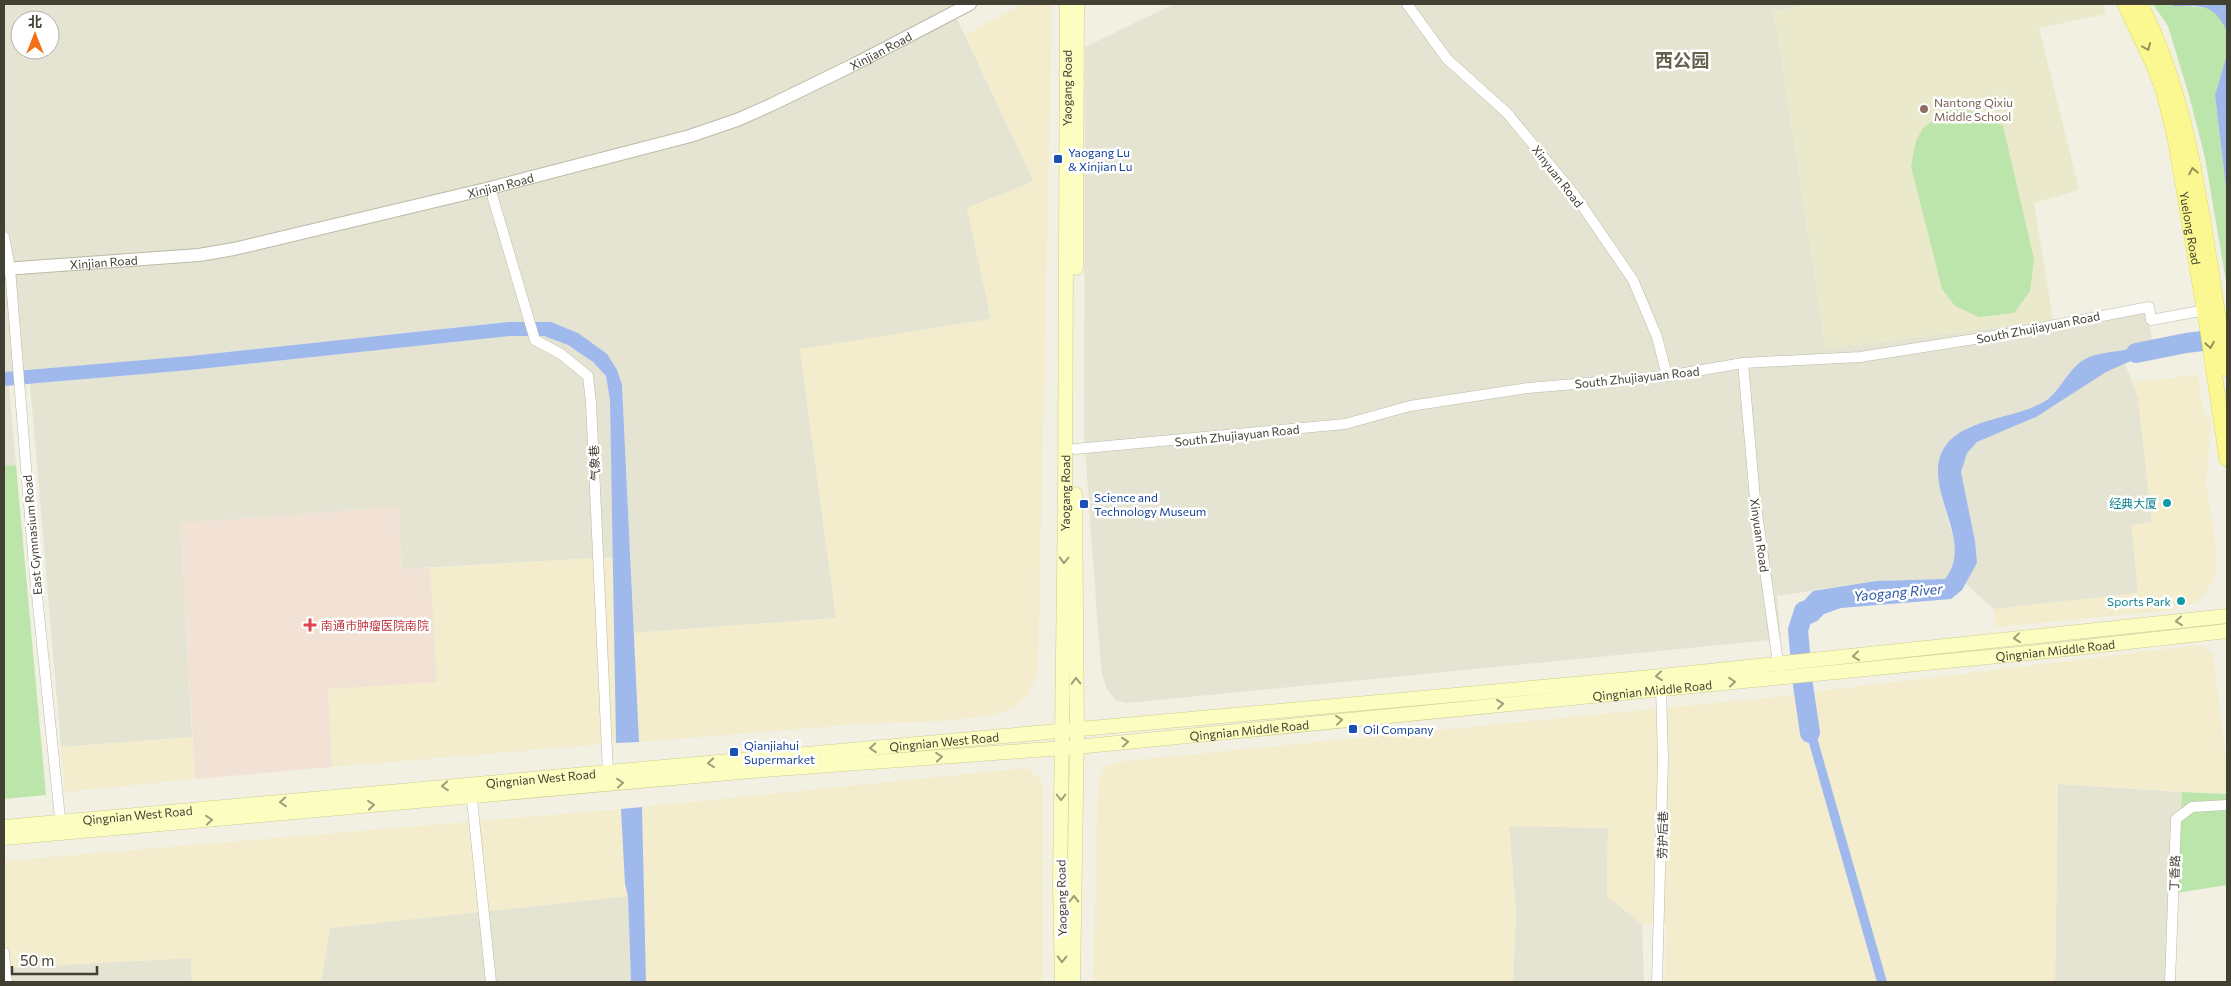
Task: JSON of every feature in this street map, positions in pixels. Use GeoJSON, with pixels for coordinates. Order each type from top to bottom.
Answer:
{"type":"FeatureCollection","features":[{"type":"Feature","properties":{"kind":"main road","name":"Yaogang Road"},"geometry":{"type":"LineString","coordinates":[[1062,982],[1060,885],[1066,492],[1067,4]]}},
{"type":"Feature","properties":{"kind":"main road","name":"Yaogang Road"},"geometry":{"type":"LineString","coordinates":[[1073,982],[1077,730],[1075,449],[1077,4]]}},
{"type":"Feature","properties":{"kind":"main road","name":"Yuelong Road"},"geometry":{"type":"LineString","coordinates":[[2125,4],[2150,55],[2168,109],[2177,147],[2222,365],[2227,459]]}},
{"type":"Feature","properties":{"kind":"main road","name":"Yuelong Road"},"geometry":{"type":"LineString","coordinates":[[2140,4],[2165,57],[2183,119],[2212,316]]}},
{"type":"Feature","properties":{"kind":"main road","name":"Qingnian Middle Road"},"geometry":{"type":"LineString","coordinates":[[1076,747],[1661,689],[1779,671],[2227,616]]}},
{"type":"Feature","properties":{"kind":"main road","name":"Qingnian Middle Road"},"geometry":{"type":"LineString","coordinates":[[1077,730],[2227,631]]}},
{"type":"Feature","properties":{"kind":"main road","name":"Qingnian West Road"},"geometry":{"type":"LineString","coordinates":[[472,790],[608,773],[1077,730]]}},
{"type":"Feature","properties":{"kind":"main road","name":"Qingnian West Road"},"geometry":{"type":"LineString","coordinates":[[4,838],[61,828],[472,790],[1076,747]]}},
{"type":"Feature","properties":{"kind":"main road","name":"Qingnian West Road"},"geometry":{"type":"LineString","coordinates":[[4,827],[61,828]]}},
{"type":"Feature","properties":{"kind":"street","name":"Xinjian Road"},"geometry":{"type":"LineString","coordinates":[[7,268],[199,254],[234,249],[490,188],[680,138],[737,120],[855,64],[970,4]]}},
{"type":"Feature","properties":{"kind":"street","name":"Xinyuan Road"},"geometry":{"type":"LineString","coordinates":[[1407,4],[1447,60],[1507,112],[1574,194],[1633,280],[1657,337],[1667,376]]}},
{"type":"Feature","properties":{"kind":"street","name":"气象巷"},"geometry":{"type":"LineString","coordinates":[[490,188],[535,340],[561,354],[588,376],[591,402],[608,773]]}},
{"type":"Feature","properties":{"kind":"street","name":"East Gymnasium Road"},"geometry":{"type":"LineString","coordinates":[[4,237],[34,566],[61,828]]}},
{"type":"Feature","properties":{"kind":"street","name":"South Zhujiayuan Road"},"geometry":{"type":"LineString","coordinates":[[1075,449],[1345,424],[1410,406],[1528,388],[1667,376],[1743,363],[1860,357],[2013,333],[2149,307],[2151,320],[2212,316]]}},
{"type":"Feature","properties":{"kind":"street","name":"Xinyuan Road"},"geometry":{"type":"LineString","coordinates":[[1743,363],[1755,499],[1779,671]]}},
{"type":"Feature","properties":{"kind":"street","name":"劳护后巷"},"geometry":{"type":"LineString","coordinates":[[1658,982],[1663,758],[1661,689]]}},
{"type":"Feature","properties":{"kind":"street"},"geometry":{"type":"LineString","coordinates":[[472,790],[491,982]]}},
{"type":"Feature","properties":{"kind":"street","name":"丁香路"},"geometry":{"type":"LineString","coordinates":[[2170,982],[2176,819],[2192,807],[2227,805]]}},
{"type":"Feature","properties":{"kind":"street"},"geometry":{"type":"LineString","coordinates":[[4,953],[7,982]]}},
{"type":"Feature","properties":{"kind":"shaded area"},"geometry":{"type":"Polygon","coordinates":[[[4,4],[950,4],[1034,182],[967,208],[991,319],[800,350],[836,618],[634,633],[622,385],[551,322],[508,322],[190,356],[4,372],[4,4]]]}},
{"type":"Feature","properties":{"kind":"shaded area"},"geometry":{"type":"Polygon","coordinates":[[[1022,4],[1052,4],[1038,664],[1036,679],[1029,693],[1017,706],[993,715],[946,721],[875,723],[639,742],[634,633],[836,618],[800,349],[991,319],[967,208],[1034,181],[965,35],[1022,4]]]}},
{"type":"Feature","properties":{"kind":"shaded area"},"geometry":{"type":"Polygon","coordinates":[[[1174,4],[1808,4],[1774,12],[1826,349],[2146,306],[2153,344],[2086,358],[2049,398],[2033,408],[1969,427],[1950,441],[1938,472],[1941,496],[1954,540],[1956,558],[1952,570],[1945,579],[1876,581],[1777,596],[1781,639],[1127,703],[1115,700],[1106,687],[1101,669],[1084,434],[1085,47],[1174,4]]]}},
{"type":"Feature","properties":{"kind":"shaded area","name":"Nantong Qixiu Middle School"},"geometry":{"type":"Polygon","coordinates":[[[1808,4],[2103,4],[2106,14],[2039,28],[2079,190],[2034,203],[2053,320],[1826,349],[1774,12],[1808,4]]]}},
{"type":"Feature","properties":{"kind":"shaded area"},"geometry":{"type":"Polygon","coordinates":[[[511,336],[544,336],[568,345],[593,362],[606,376],[610,400],[613,557],[402,569],[398,507],[181,523],[192,737],[61,747],[30,384],[190,370],[511,336]]]}},
{"type":"Feature","properties":{"kind":"shaded area"},"geometry":{"type":"Polygon","coordinates":[[[2125,364],[2138,397],[2152,523],[2132,525],[2138,593],[1994,609],[1966,584],[1977,563],[1975,541],[1961,472],[1967,453],[1977,442],[2036,417],[2105,372],[2125,364]]]}},
{"type":"Feature","properties":{"kind":"shaded area"},"geometry":{"type":"Polygon","coordinates":[[[2198,375],[2203,412],[2211,420],[2206,483],[2217,554],[2216,573],[2205,594],[2197,602],[2173,610],[1996,627],[1994,609],[2138,593],[2131,525],[2152,522],[2138,397],[2132,382],[2198,375]]]}},
{"type":"Feature","properties":{"kind":"shaded area"},"geometry":{"type":"Polygon","coordinates":[[[4,386],[9,386],[16,465],[4,466],[4,386]]]}},
{"type":"Feature","properties":{"kind":"shaded area","name":"南通市肿瘤医院南院"},"geometry":{"type":"Polygon","coordinates":[[[398,507],[402,569],[430,568],[437,682],[328,689],[332,767],[195,779],[181,523],[398,507]]]}},
{"type":"Feature","properties":{"kind":"shaded area"},"geometry":{"type":"Polygon","coordinates":[[[613,557],[616,743],[332,767],[328,689],[436,681],[430,568],[613,557]]]}},
{"type":"Feature","properties":{"kind":"shaded area"},"geometry":{"type":"Polygon","coordinates":[[[2201,645],[2213,653],[2227,771],[2227,794],[2058,784],[2055,982],[1887,982],[1804,693],[2201,645]]]}},
{"type":"Feature","properties":{"kind":"shaded area"},"geometry":{"type":"Polygon","coordinates":[[[1795,695],[1877,982],[1665,982],[1666,923],[1642,924],[1607,896],[1608,828],[1509,826],[1516,911],[1513,982],[1093,982],[1098,787],[1100,775],[1105,767],[1116,762],[1795,695]]]}},
{"type":"Feature","properties":{"kind":"shaded area"},"geometry":{"type":"Polygon","coordinates":[[[192,737],[195,779],[65,792],[61,747],[192,737]]]}},
{"type":"Feature","properties":{"kind":"shaded area"},"geometry":{"type":"Polygon","coordinates":[[[1029,769],[1043,784],[1043,982],[646,982],[642,807],[1029,769]]]}},
{"type":"Feature","properties":{"kind":"shaded area"},"geometry":{"type":"Polygon","coordinates":[[[2058,784],[2182,792],[2170,982],[2055,982],[2058,784]]]}},
{"type":"Feature","properties":{"kind":"shaded area"},"geometry":{"type":"Polygon","coordinates":[[[621,809],[625,884],[628,896],[330,928],[321,982],[192,982],[191,958],[4,968],[4,861],[621,809]]]}},
{"type":"Feature","properties":{"kind":"shaded area"},"geometry":{"type":"Polygon","coordinates":[[[1509,826],[1608,828],[1607,896],[1642,924],[1644,982],[1513,982],[1516,911],[1509,826]]]}},
{"type":"Feature","properties":{"kind":"shaded area"},"geometry":{"type":"Polygon","coordinates":[[[628,896],[631,982],[321,982],[330,928],[628,896]]]}},
{"type":"Feature","properties":{"kind":"shaded area"},"geometry":{"type":"Polygon","coordinates":[[[191,958],[192,982],[4,982],[4,968],[191,958]]]}},
{"type":"Feature","properties":{"kind":"green space"},"geometry":{"type":"Polygon","coordinates":[[[2153,4],[2211,8],[2221,17],[2227,31],[2227,54],[2215,95],[2227,197],[2227,287],[2205,158],[2190,99],[2168,26],[2153,4]]]}},
{"type":"Feature","properties":{"kind":"green space"},"geometry":{"type":"Polygon","coordinates":[[[1962,109],[1985,115],[2003,126],[2034,259],[2030,291],[2014,313],[1979,317],[1955,306],[1942,289],[1911,166],[1916,141],[1923,128],[1945,111],[1962,109]]]}},
{"type":"Feature","properties":{"kind":"green space"},"geometry":{"type":"Polygon","coordinates":[[[16,465],[46,795],[4,799],[4,466],[16,465]]]}},
{"type":"Feature","properties":{"kind":"green space"},"geometry":{"type":"Polygon","coordinates":[[[2182,792],[2227,794],[2227,885],[2176,893],[2182,792]]]}},
{"type":"Feature","properties":{"kind":"water"},"geometry":{"type":"Polygon","coordinates":[[[2172,4],[2227,4],[2227,31],[2217,15],[2206,8],[2173,6],[2172,4]]]}},
{"type":"Feature","properties":{"kind":"water"},"geometry":{"type":"Polygon","coordinates":[[[2227,54],[2227,197],[2215,95],[2227,54]]]}},
{"type":"Feature","properties":{"kind":"water"},"geometry":{"type":"Polygon","coordinates":[[[508,322],[551,322],[578,333],[607,354],[617,370],[622,385],[639,742],[616,743],[610,400],[606,376],[593,362],[568,345],[544,336],[511,336],[190,370],[4,386],[4,372],[190,356],[508,322]]]}},
{"type":"Feature","properties":{"kind":"water"},"geometry":{"type":"Polygon","coordinates":[[[2194,333],[2106,372],[2036,417],[1977,442],[1967,453],[1961,472],[1975,541],[1977,563],[1962,590],[1951,599],[1841,608],[1824,614],[1817,621],[1808,625],[1803,636],[1791,638],[1796,609],[1813,591],[1876,581],[1945,579],[1952,567],[1955,554],[1951,526],[1939,484],[1938,470],[1942,452],[1951,439],[1981,423],[2034,407],[2048,399],[2076,366],[2087,358],[2194,333]]]}},
{"type":"Feature","properties":{"kind":"water"},"geometry":{"type":"Polygon","coordinates":[[[1808,706],[1887,982],[1877,982],[1799,708],[1808,706]]]}},
{"type":"Feature","properties":{"kind":"water"},"geometry":{"type":"Polygon","coordinates":[[[642,807],[646,982],[631,982],[628,896],[625,884],[621,809],[642,807]]]}},
{"type":"Feature","properties":{"kind":"waterway","name":"Yaogang River"},"geometry":{"type":"LineString","coordinates":[[2136,353],[2186,343],[2227,338]]}},
{"type":"Feature","properties":{"kind":"waterway","name":"Yaogang River"},"geometry":{"type":"LineString","coordinates":[[1800,652],[1798,630],[1804,611]]}},
{"type":"Feature","properties":{"kind":"waterway","name":"Yaogang River"},"geometry":{"type":"LineString","coordinates":[[1803,685],[1810,733]]}},
{"type":"Feature","properties":{"kind":"place","name":"Nantong Qixiu Middle School"},"geometry":{"type":"Point","coordinates":[1924,109]}},
{"type":"Feature","properties":{"kind":"place","name":"Yaogang Lu & Xinjian Lu"},"geometry":{"type":"Point","coordinates":[1058,159]}},
{"type":"Feature","properties":{"kind":"place","name":"经典大厦"},"geometry":{"type":"Point","coordinates":[2167,503]}},
{"type":"Feature","properties":{"kind":"place","name":"Science and Technology Museum"},"geometry":{"type":"Point","coordinates":[1084,504]}},
{"type":"Feature","properties":{"kind":"place","name":"Sports Park"},"geometry":{"type":"Point","coordinates":[2181,601]}},
{"type":"Feature","properties":{"kind":"place","name":"南通市肿瘤医院南院"},"geometry":{"type":"Point","coordinates":[310,625]}},
{"type":"Feature","properties":{"kind":"place","name":"Oil Company"},"geometry":{"type":"Point","coordinates":[1353,729]}},
{"type":"Feature","properties":{"kind":"place","name":"Qianjiahui Supermarket"},"geometry":{"type":"Point","coordinates":[734,752]}},
{"type":"Feature","properties":{"kind":"district","name":"西公园"},"geometry":{"type":"Point","coordinates":[1682,60]}}]}
